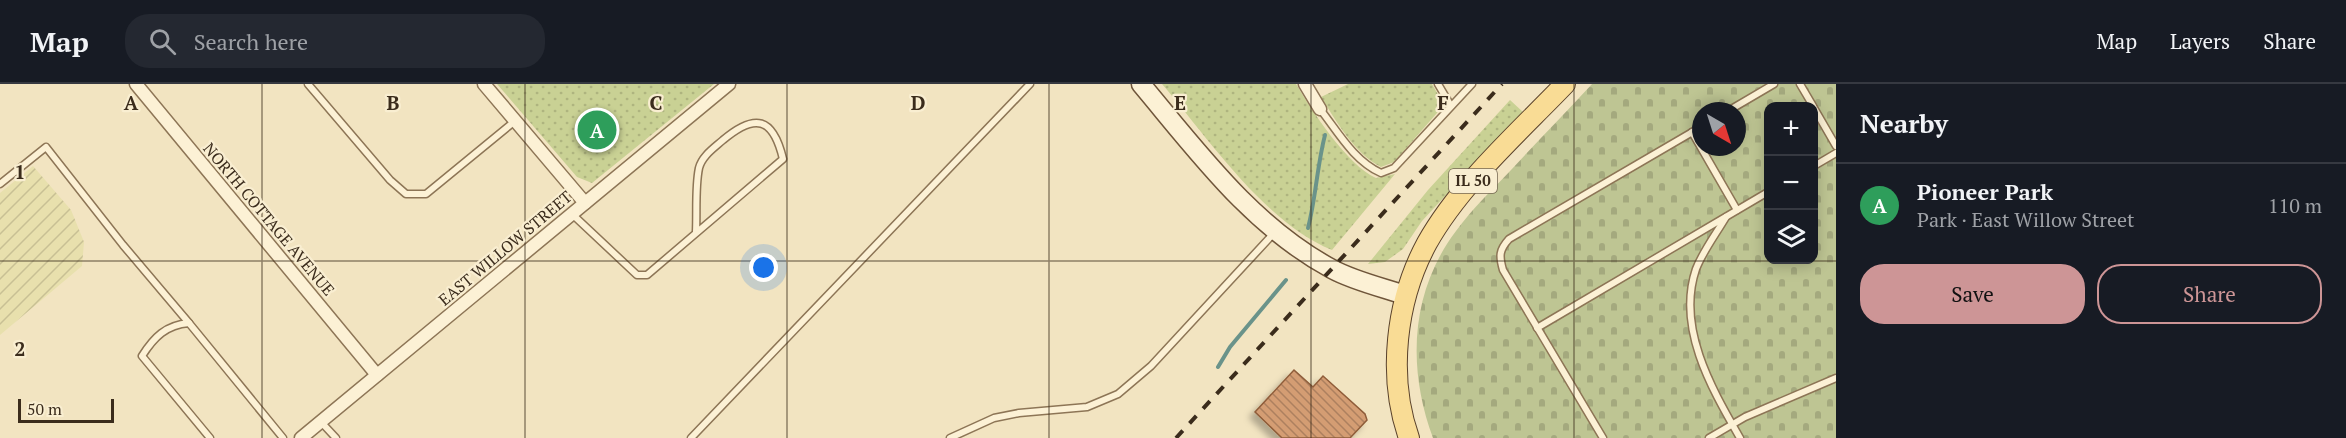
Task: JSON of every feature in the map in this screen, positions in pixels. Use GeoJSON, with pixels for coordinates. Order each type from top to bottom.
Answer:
{"type":"FeatureCollection","features":[{"type":"Feature","properties":{"kind":"main road"},"geometry":{"type":"LineString","coordinates":[[1142,84],[1229,188],[1287,242],[1333,270],[1405,296]]}},
{"type":"Feature","properties":{"kind":"main road","name":"IL 50"},"geometry":{"type":"LineString","coordinates":[[1409,438],[1399,396],[1397,361],[1399,330],[1405,296],[1427,243],[1467,187],[1565,84]]}},
{"type":"Feature","properties":{"kind":"street","name":"NORTH COTTAGE AVENUE"},"geometry":{"type":"LineString","coordinates":[[136,84],[377,375]]}},
{"type":"Feature","properties":{"kind":"street"},"geometry":{"type":"LineString","coordinates":[[484,84],[585,203]]}},
{"type":"Feature","properties":{"kind":"street","name":"EAST WILLOW STREET"},"geometry":{"type":"LineString","coordinates":[[302,438],[729,84]]}},
{"type":"Feature","properties":{"kind":"street"},"geometry":{"type":"LineString","coordinates":[[1305,84],[1320,109]]}},
{"type":"Feature","properties":{"kind":"lane"},"geometry":{"type":"LineString","coordinates":[[308,84],[390,180],[406,194],[426,194],[515,121]]}},
{"type":"Feature","properties":{"kind":"lane"},"geometry":{"type":"LineString","coordinates":[[691,438],[1030,84]]}},
{"type":"Feature","properties":{"kind":"lane"},"geometry":{"type":"LineString","coordinates":[[1438,84],[1451,106]]}},
{"type":"Feature","properties":{"kind":"lane"},"geometry":{"type":"LineString","coordinates":[[1320,109],[1354,153],[1368,167],[1381,173],[1394,168],[1472,84]]}},
{"type":"Feature","properties":{"kind":"lane"},"geometry":{"type":"LineString","coordinates":[[1743,102],[1774,84]]}},
{"type":"Feature","properties":{"kind":"lane"},"geometry":{"type":"LineString","coordinates":[[1800,84],[1810,102]]}},
{"type":"Feature","properties":{"kind":"lane"},"geometry":{"type":"LineString","coordinates":[[1818,115],[1836,146]]}},
{"type":"Feature","properties":{"kind":"lane"},"geometry":{"type":"LineString","coordinates":[[572,214],[637,275],[647,275],[783,159],[779,143],[765,126],[751,121],[740,125],[704,158],[699,168],[696,232]]}},
{"type":"Feature","properties":{"kind":"lane"},"geometry":{"type":"LineString","coordinates":[[1603,438],[1503,270],[1499,256],[1501,248],[1509,239],[1692,132]]}},
{"type":"Feature","properties":{"kind":"lane"},"geometry":{"type":"LineString","coordinates":[[0,184],[46,147],[123,246],[283,438]]}},
{"type":"Feature","properties":{"kind":"lane"},"geometry":{"type":"LineString","coordinates":[[1818,164],[1836,153]]}},
{"type":"Feature","properties":{"kind":"lane"},"geometry":{"type":"LineString","coordinates":[[1706,156],[1737,210]]}},
{"type":"Feature","properties":{"kind":"lane"},"geometry":{"type":"LineString","coordinates":[[1537,328],[1764,194]]}},
{"type":"Feature","properties":{"kind":"lane"},"geometry":{"type":"LineString","coordinates":[[1726,217],[1697,268],[1692,306],[1698,351],[1706,375],[1740,438]]}},
{"type":"Feature","properties":{"kind":"lane"},"geometry":{"type":"LineString","coordinates":[[950,438],[994,418],[1019,413],[1086,407],[1118,394],[1151,366],[1276,231]]}},
{"type":"Feature","properties":{"kind":"lane"},"geometry":{"type":"LineString","coordinates":[[189,323],[175,324],[164,330],[141,356],[210,438]]}},
{"type":"Feature","properties":{"kind":"lane"},"geometry":{"type":"LineString","coordinates":[[1709,438],[1732,424],[1836,378]]}},
{"type":"Feature","properties":{"kind":"lane"},"geometry":{"type":"LineString","coordinates":[[321,422],[336,438]]}},
{"type":"Feature","properties":{"kind":"shaded area"},"geometry":{"type":"Polygon","coordinates":[[[33,166],[71,210],[84,242],[82,266],[0,335],[0,193],[33,166]]]}},
{"type":"Feature","properties":{"kind":"green space"},"geometry":{"type":"Polygon","coordinates":[[[497,84],[714,84],[592,183],[577,177],[497,84]]]}},
{"type":"Feature","properties":{"kind":"green space"},"geometry":{"type":"Polygon","coordinates":[[[1162,84],[1296,84],[1321,122],[1343,150],[1365,172],[1376,178],[1395,174],[1332,250],[1307,237],[1261,200],[1218,153],[1162,84]]]}},
{"type":"Feature","properties":{"kind":"green space"},"geometry":{"type":"Polygon","coordinates":[[[1348,84],[1432,84],[1444,105],[1394,162],[1381,167],[1355,145],[1321,97],[1348,84]]]}},
{"type":"Feature","properties":{"kind":"green space"},"geometry":{"type":"Polygon","coordinates":[[[1592,84],[1836,84],[1836,438],[1433,438],[1419,385],[1418,331],[1422,305],[1429,279],[1441,255],[1456,231],[1482,200],[1592,84]]]}},
{"type":"Feature","properties":{"kind":"green space"},"geometry":{"type":"Polygon","coordinates":[[[1510,100],[1523,112],[1422,221],[1403,249],[1385,262],[1368,264],[1428,190],[1510,100]]]}},
{"type":"Feature","properties":{"kind":"building"},"geometry":{"type":"Polygon","coordinates":[[[1294,370],[1313,387],[1323,376],[1365,414],[1367,420],[1350,438],[1282,438],[1255,412],[1294,370]]]}},
{"type":"Feature","properties":{"kind":"waterway"},"geometry":{"type":"LineString","coordinates":[[1308,228],[1325,135]]}},
{"type":"Feature","properties":{"kind":"waterway"},"geometry":{"type":"LineString","coordinates":[[1218,367],[1230,347],[1286,280]]}},
{"type":"Feature","properties":{"kind":"railway"},"geometry":{"type":"LineString","coordinates":[[1176,438],[1502,84]]}},
{"type":"Feature","properties":{"kind":"place","name":"Pioneer Park"},"geometry":{"type":"Point","coordinates":[597,130]}}]}
